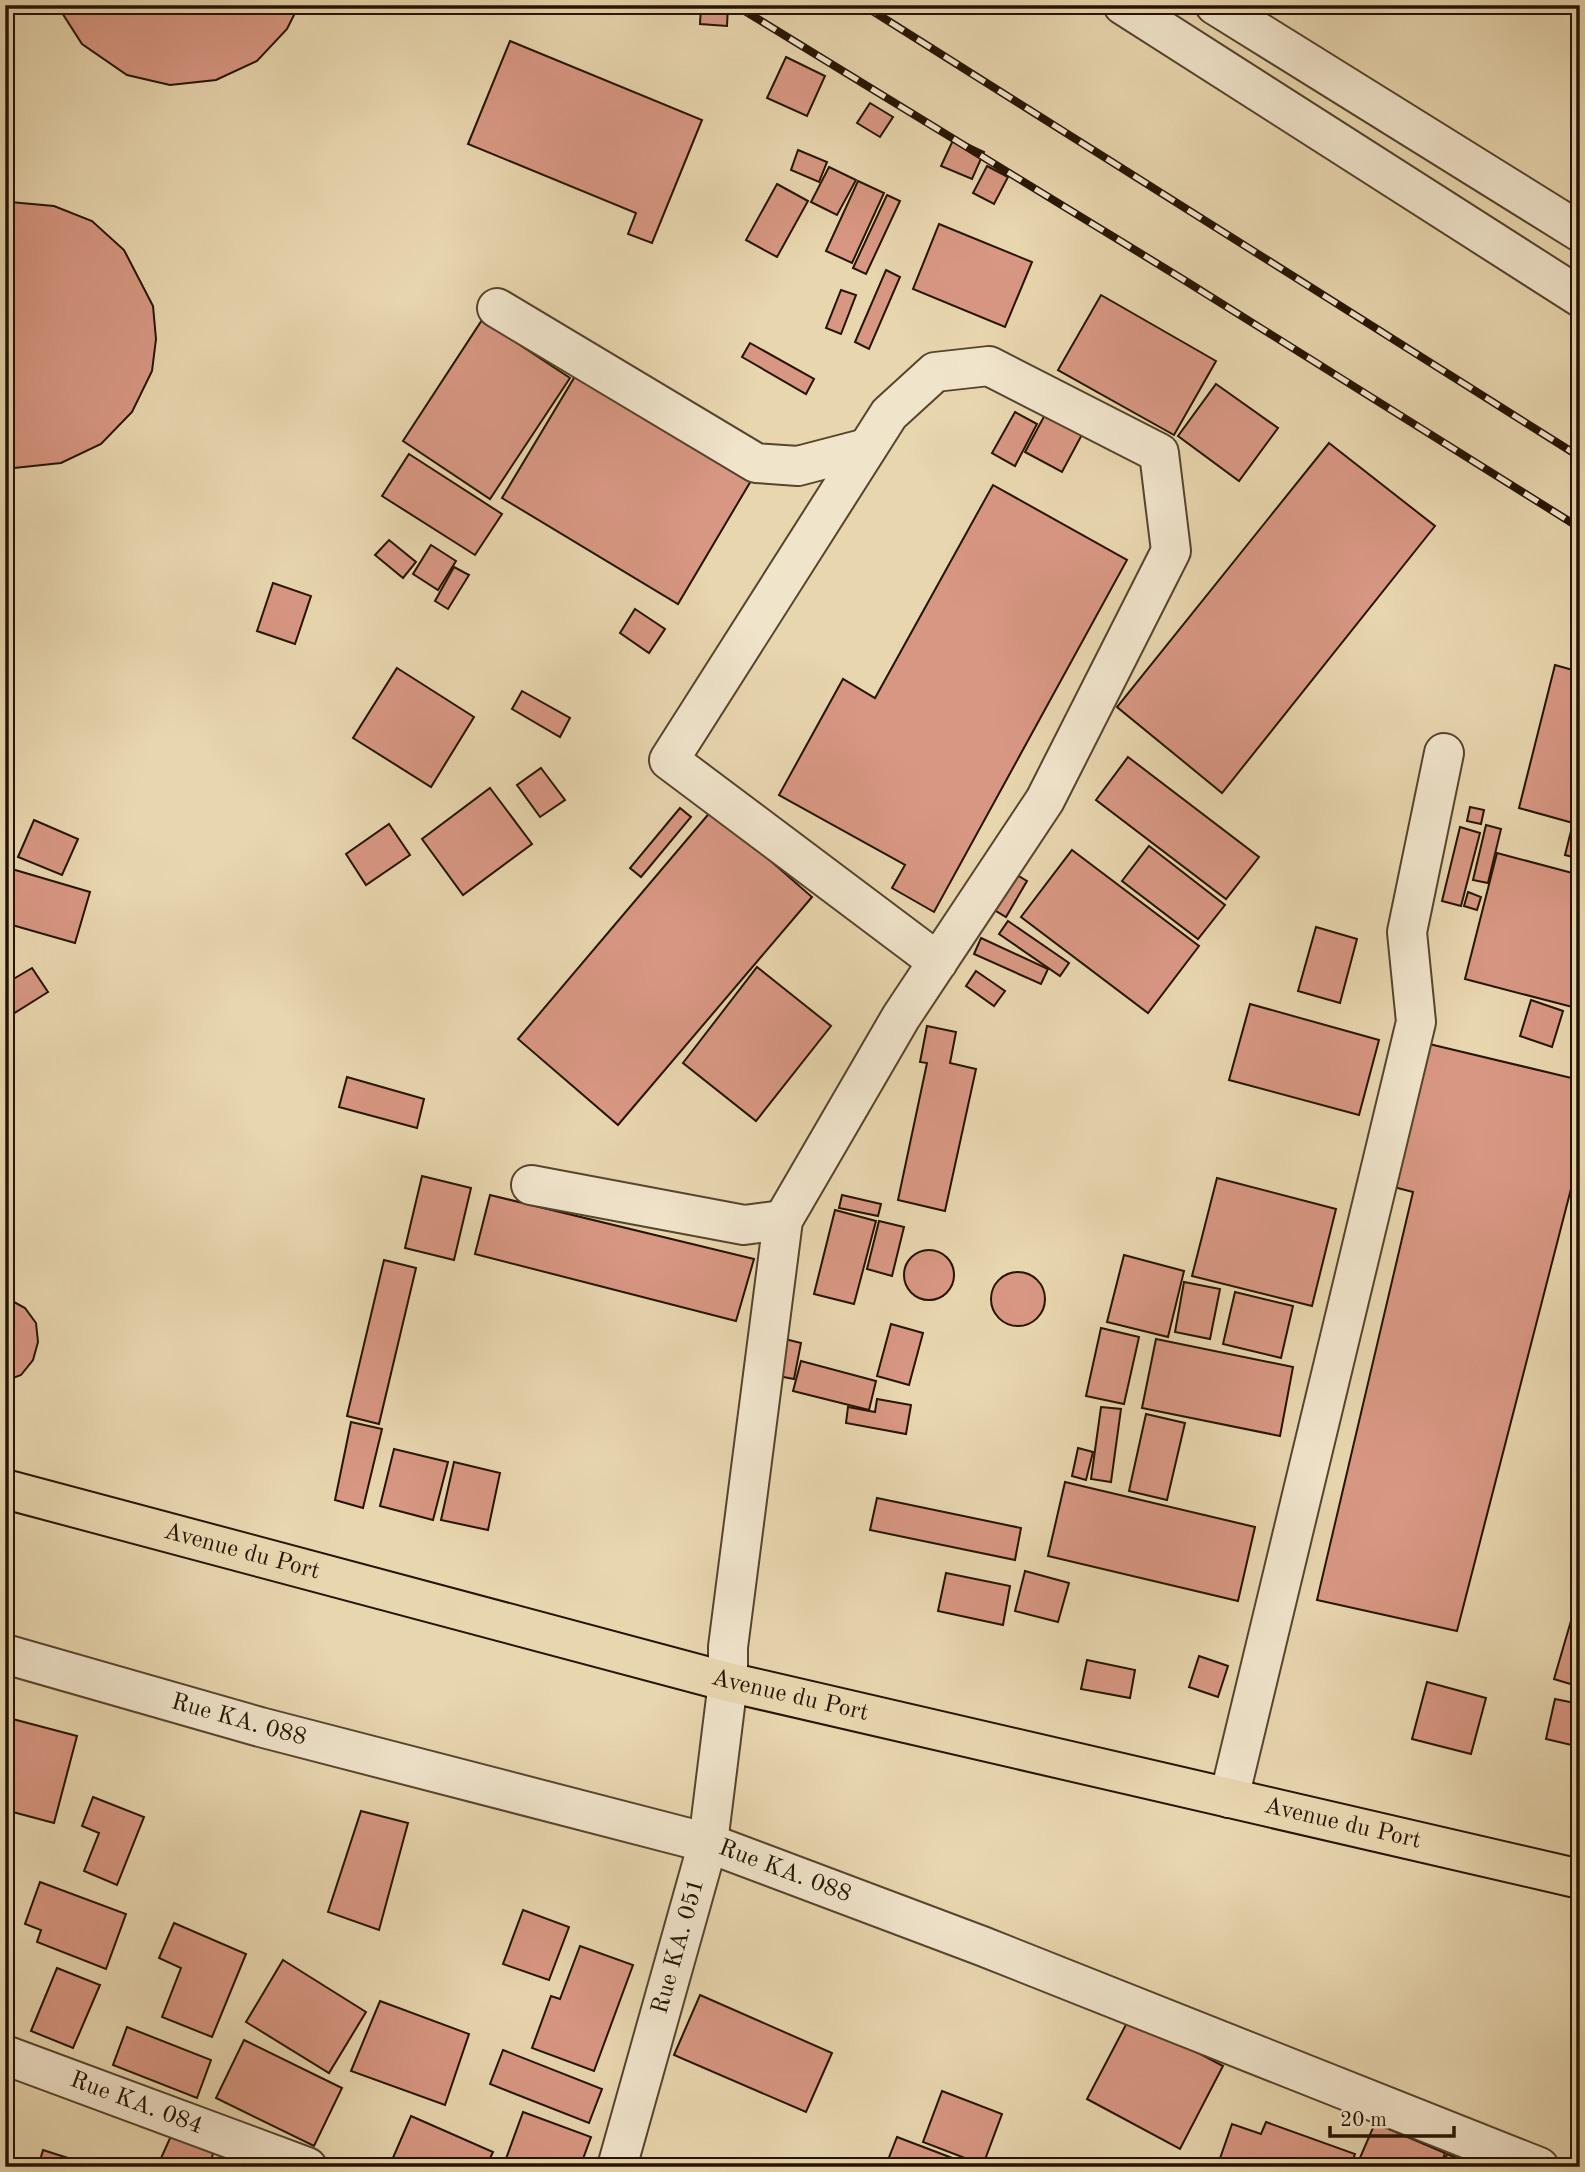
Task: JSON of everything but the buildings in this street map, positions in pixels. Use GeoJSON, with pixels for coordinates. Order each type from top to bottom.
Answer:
{"type":"FeatureCollection","features":[{"type":"Feature","properties":{"kind":"main road","name":"Avenue du Port"},"geometry":{"type":"LineString","coordinates":[[5,1489],[729,1682],[1580,1879]]}},
{"type":"Feature","properties":{"kind":"street"},"geometry":{"type":"LineString","coordinates":[[1123,5],[1580,297]]}},
{"type":"Feature","properties":{"kind":"street"},"geometry":{"type":"LineString","coordinates":[[1215,5],[1580,232]]}},
{"type":"Feature","properties":{"kind":"street"},"geometry":{"type":"LineString","coordinates":[[497,308],[756,463],[798,466],[867,448]]}},
{"type":"Feature","properties":{"kind":"street"},"geometry":{"type":"LineString","coordinates":[[531,1185],[744,1225],[783,1220],[901,1017],[938,962],[1045,800],[1171,551],[1159,453],[989,366],[935,372],[889,414],[669,760],[938,962]]}},
{"type":"Feature","properties":{"kind":"street"},"geometry":{"type":"LineString","coordinates":[[1229,1798],[1416,1022],[1407,932],[1444,753]]}},
{"type":"Feature","properties":{"kind":"street","name":"Rue KA. 051"},"geometry":{"type":"LineString","coordinates":[[617,2167],[708,1843],[729,1682],[728,1647],[783,1220]]}},
{"type":"Feature","properties":{"kind":"street","name":"Rue KA. 088"},"geometry":{"type":"LineString","coordinates":[[5,1654],[260,1727],[708,1843],[982,1946],[1539,2167]]}},
{"type":"Feature","properties":{"kind":"street","name":"Rue KA. 084"},"geometry":{"type":"LineString","coordinates":[[5,2055],[307,2167]]}},
{"type":"Feature","properties":{"kind":"railway"},"geometry":{"type":"LineString","coordinates":[[735,5],[1184,280],[1580,528]]}},
{"type":"Feature","properties":{"kind":"railway"},"geometry":{"type":"LineString","coordinates":[[863,5],[1580,457]]}}]}
